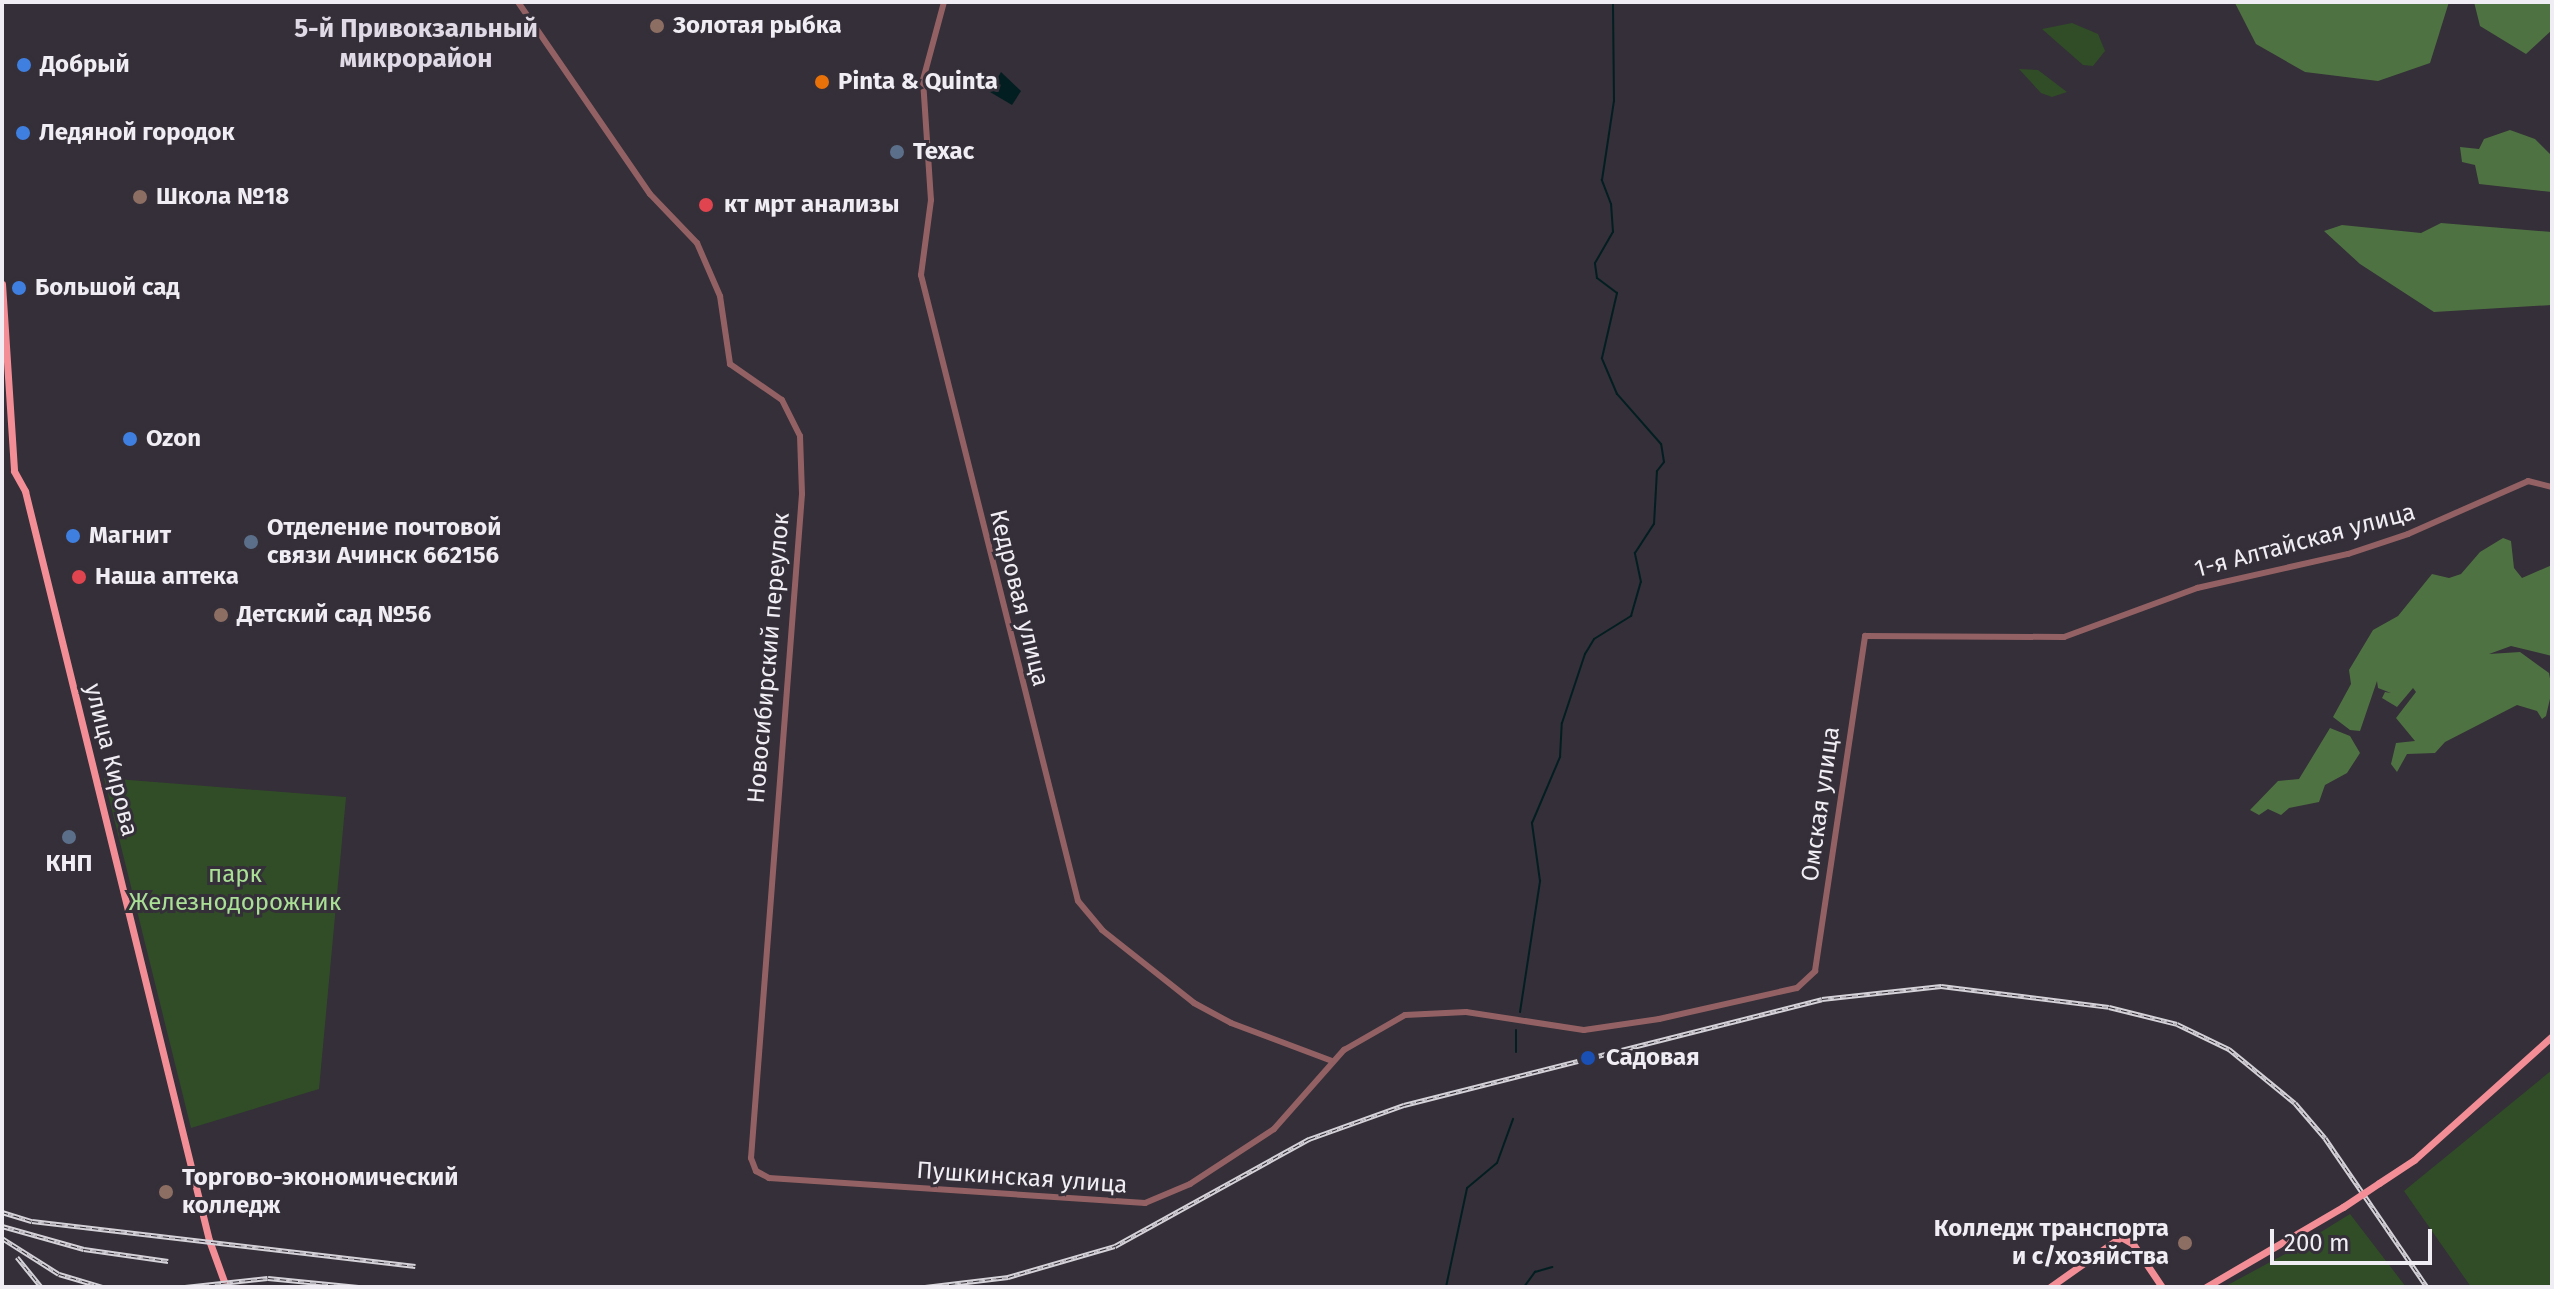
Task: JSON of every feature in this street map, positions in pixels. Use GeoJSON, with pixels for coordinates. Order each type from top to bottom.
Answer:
{"type":"FeatureCollection","features":[{"type":"Feature","properties":{"kind":"main road","name":"улица Кирова"},"geometry":{"type":"LineString","coordinates":[[2,284],[14,471],[25,491],[209,1240],[226,1287]]}},
{"type":"Feature","properties":{"kind":"main road"},"geometry":{"type":"LineString","coordinates":[[2206,1287],[2343,1207],[2414,1160],[2552,1036]]}},
{"type":"Feature","properties":{"kind":"main road"},"geometry":{"type":"LineString","coordinates":[[2050,1287],[2111,1241],[2126,1238],[2162,1287]]}},
{"type":"Feature","properties":{"kind":"street","name":"Новосибирский переулок"},"geometry":{"type":"LineString","coordinates":[[518,2],[658,201],[684,223],[705,256],[720,296],[730,364],[782,400],[801,443],[802,494],[751,1158],[756,1171]]}},
{"type":"Feature","properties":{"kind":"street","name":"Кедровая улица"},"geometry":{"type":"LineString","coordinates":[[944,2],[923,80],[931,200],[921,275],[1078,901],[1102,930],[1194,1003],[1231,1023],[1332,1061]]}},
{"type":"Feature","properties":{"kind":"street","name":"1-я Алтайская улица"},"geometry":{"type":"LineString","coordinates":[[1865,636],[2064,637],[2197,588],[2348,554],[2408,534],[2528,481],[2552,487]]}},
{"type":"Feature","properties":{"kind":"street","name":"Омская улица"},"geometry":{"type":"LineString","coordinates":[[1415,1012],[1466,1012],[1534,1025],[1598,1028],[1797,988],[1812,977],[1865,636]]}},
{"type":"Feature","properties":{"kind":"street","name":"Пушкинская улица"},"geometry":{"type":"LineString","coordinates":[[756,1171],[777,1178],[1145,1203],[1190,1184],[1274,1129],[1332,1061],[1379,1026],[1415,1012]]}},
{"type":"Feature","properties":{"kind":"green space"},"geometry":{"type":"Polygon","coordinates":[[[2449,2],[2430,63],[2378,81],[2305,72],[2256,44],[2235,3],[2449,2]]]}},
{"type":"Feature","properties":{"kind":"green space"},"geometry":{"type":"Polygon","coordinates":[[[2474,2],[2552,2],[2552,30],[2526,54],[2480,26],[2474,2]]]}},
{"type":"Feature","properties":{"kind":"green space"},"geometry":{"type":"Polygon","coordinates":[[[2072,23],[2098,34],[2105,51],[2093,66],[2083,65],[2042,29],[2072,23]]]}},
{"type":"Feature","properties":{"kind":"green space"},"geometry":{"type":"Polygon","coordinates":[[[2019,69],[2038,70],[2067,92],[2052,97],[2041,93],[2019,69]]]}},
{"type":"Feature","properties":{"kind":"green space"},"geometry":{"type":"Polygon","coordinates":[[[2510,130],[2535,139],[2552,156],[2552,192],[2479,184],[2475,165],[2462,162],[2460,147],[2479,149],[2484,139],[2510,130]]]}},
{"type":"Feature","properties":{"kind":"green space"},"geometry":{"type":"Polygon","coordinates":[[[2441,223],[2552,232],[2552,305],[2434,312],[2360,264],[2324,231],[2342,225],[2421,233],[2441,223]]]}},
{"type":"Feature","properties":{"kind":"green space"},"geometry":{"type":"Polygon","coordinates":[[[2503,538],[2511,541],[2514,568],[2522,578],[2552,565],[2552,656],[2511,646],[2489,654],[2520,652],[2549,673],[2552,690],[2546,716],[2542,719],[2537,711],[2517,705],[2445,742],[2435,753],[2407,754],[2397,772],[2391,764],[2396,743],[2415,741],[2396,718],[2416,692],[2413,688],[2397,707],[2382,698],[2385,692],[2391,693],[2378,688],[2377,681],[2360,731],[2350,730],[2333,717],[2351,684],[2349,670],[2373,630],[2398,616],[2432,574],[2449,578],[2461,574],[2480,552],[2503,538]]]}},
{"type":"Feature","properties":{"kind":"green space"},"geometry":{"type":"Polygon","coordinates":[[[2330,728],[2350,736],[2360,753],[2347,773],[2325,785],[2319,802],[2289,808],[2281,815],[2268,809],[2259,815],[2250,810],[2278,781],[2299,779],[2330,728]]]}},
{"type":"Feature","properties":{"kind":"green space","name":"парк Железнодорожник"},"geometry":{"type":"Polygon","coordinates":[[[104,778],[346,797],[319,1089],[191,1128],[104,778]]]}},
{"type":"Feature","properties":{"kind":"green space"},"geometry":{"type":"Polygon","coordinates":[[[2552,1070],[2552,1287],[2471,1287],[2404,1191],[2552,1070]]]}},
{"type":"Feature","properties":{"kind":"green space"},"geometry":{"type":"Polygon","coordinates":[[[2350,1214],[2406,1287],[2224,1287],[2287,1253],[2350,1214]]]}},
{"type":"Feature","properties":{"kind":"shaded area"},"geometry":{"type":"Polygon","coordinates":[[[1001,72],[1021,91],[1012,105],[990,92],[1001,72]]]}},
{"type":"Feature","properties":{"kind":"waterway"},"geometry":{"type":"LineString","coordinates":[[1520,1012],[1540,881],[1532,823],[1560,757],[1562,723],[1585,654],[1594,639],[1631,616],[1641,582],[1635,553],[1654,524],[1657,471],[1664,462],[1661,444],[1617,394],[1602,358],[1617,293],[1597,278],[1595,263],[1613,232],[1611,204],[1602,180],[1614,101],[1613,2]]}},
{"type":"Feature","properties":{"kind":"waterway"},"geometry":{"type":"LineString","coordinates":[[1516,1030],[1516,1052]]}},
{"type":"Feature","properties":{"kind":"waterway"},"geometry":{"type":"LineString","coordinates":[[1446,1287],[1467,1188],[1497,1163],[1513,1119]]}},
{"type":"Feature","properties":{"kind":"waterway"},"geometry":{"type":"LineString","coordinates":[[1524,1287],[1535,1272],[1552,1267]]}},
{"type":"Feature","properties":{"kind":"railway"},"geometry":{"type":"LineString","coordinates":[[925,1287],[1008,1277],[1115,1246],[1309,1139],[1404,1105],[1822,999],[1941,986],[2109,1007],[2177,1024],[2229,1049],[2295,1103],[2325,1138],[2427,1287]]}},
{"type":"Feature","properties":{"kind":"railway"},"geometry":{"type":"LineString","coordinates":[[2,1212],[32,1221],[415,1266]]}},
{"type":"Feature","properties":{"kind":"railway"},"geometry":{"type":"LineString","coordinates":[[2,1226],[84,1249],[168,1261]]}},
{"type":"Feature","properties":{"kind":"railway"},"geometry":{"type":"LineString","coordinates":[[2,1238],[59,1274],[103,1287]]}},
{"type":"Feature","properties":{"kind":"railway"},"geometry":{"type":"LineString","coordinates":[[17,1257],[41,1287]]}},
{"type":"Feature","properties":{"kind":"railway"},"geometry":{"type":"LineString","coordinates":[[185,1287],[268,1278],[359,1287]]}},
{"type":"Feature","properties":{"kind":"place","name":"Золотая рыбка"},"geometry":{"type":"Point","coordinates":[657,26]}},
{"type":"Feature","properties":{"kind":"place","name":"Добрый"},"geometry":{"type":"Point","coordinates":[24,65]}},
{"type":"Feature","properties":{"kind":"place","name":"Pinta & Quinta"},"geometry":{"type":"Point","coordinates":[822,82]}},
{"type":"Feature","properties":{"kind":"place","name":"Ледяной городок"},"geometry":{"type":"Point","coordinates":[23,133]}},
{"type":"Feature","properties":{"kind":"place","name":"Техас"},"geometry":{"type":"Point","coordinates":[897,152]}},
{"type":"Feature","properties":{"kind":"place","name":"Школа №18"},"geometry":{"type":"Point","coordinates":[140,197]}},
{"type":"Feature","properties":{"kind":"place","name":"кт мрт анализы"},"geometry":{"type":"Point","coordinates":[706,205]}},
{"type":"Feature","properties":{"kind":"place","name":"Большой сад"},"geometry":{"type":"Point","coordinates":[19,288]}},
{"type":"Feature","properties":{"kind":"place","name":"Ozon"},"geometry":{"type":"Point","coordinates":[130,439]}},
{"type":"Feature","properties":{"kind":"place","name":"Магнит"},"geometry":{"type":"Point","coordinates":[73,536]}},
{"type":"Feature","properties":{"kind":"place","name":"Отделение почтовой связи Ачинск 662156"},"geometry":{"type":"Point","coordinates":[251,542]}},
{"type":"Feature","properties":{"kind":"place","name":"Наша аптека"},"geometry":{"type":"Point","coordinates":[79,577]}},
{"type":"Feature","properties":{"kind":"place","name":"Детский сад №56"},"geometry":{"type":"Point","coordinates":[221,615]}},
{"type":"Feature","properties":{"kind":"place","name":"КНП"},"geometry":{"type":"Point","coordinates":[69,837]}},
{"type":"Feature","properties":{"kind":"place","name":"Садовая"},"geometry":{"type":"Point","coordinates":[1588,1058]}},
{"type":"Feature","properties":{"kind":"place","name":"Торгово-экономический колледж"},"geometry":{"type":"Point","coordinates":[166,1192]}},
{"type":"Feature","properties":{"kind":"place","name":"Колледж транспорта и с/хозяйства"},"geometry":{"type":"Point","coordinates":[2185,1243]}},
{"type":"Feature","properties":{"kind":"district","name":"5-й Привокзальный микрорайон"},"geometry":{"type":"Point","coordinates":[416,44]}}]}
